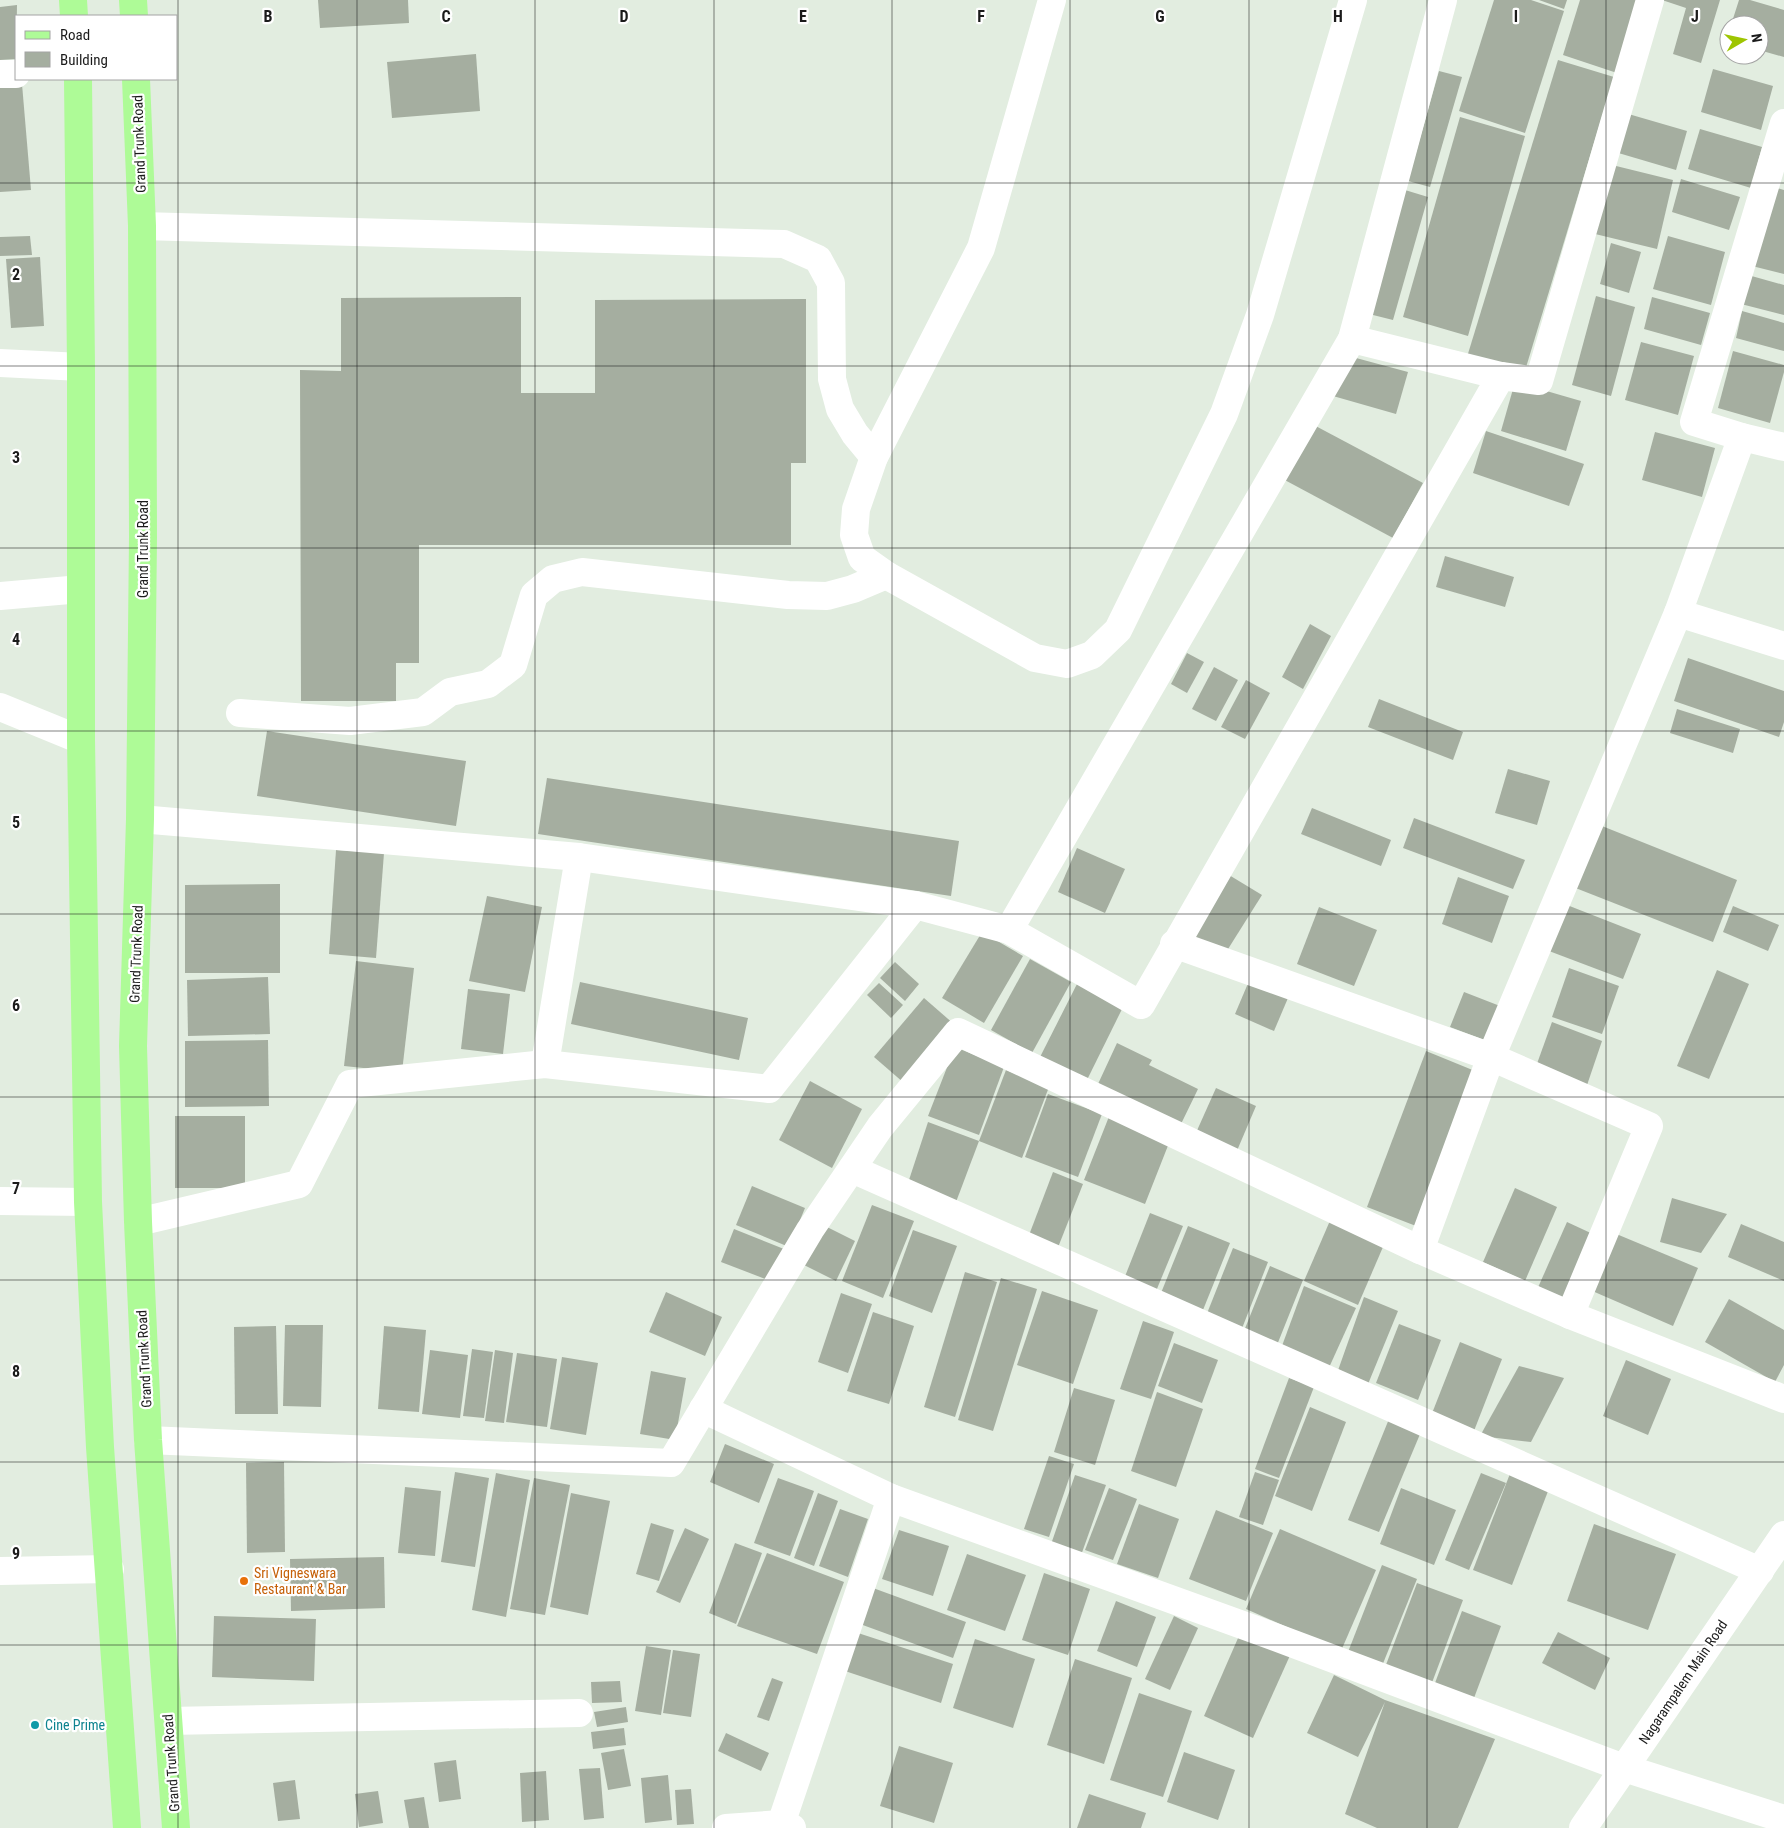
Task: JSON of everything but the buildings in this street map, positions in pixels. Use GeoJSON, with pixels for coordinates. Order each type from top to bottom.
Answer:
{"type":"FeatureCollection","features":[{"type":"Feature","properties":{"kind":"main road"},"geometry":{"type":"LineString","coordinates":[[73,0],[74,15]]}},
{"type":"Feature","properties":{"kind":"main road"},"geometry":{"type":"LineString","coordinates":[[133,0],[134,15]]}},
{"type":"Feature","properties":{"kind":"main road"},"geometry":{"type":"LineString","coordinates":[[78,80],[81,366],[81,740],[88,1202],[100,1439],[127,1828]]}},
{"type":"Feature","properties":{"kind":"main road","name":"Grand Trunk Road"},"geometry":{"type":"LineString","coordinates":[[136,80],[142,226],[144,537],[140,819],[134,1046],[138,1222],[155,1560],[176,1828]]}},
{"type":"Feature","properties":{"kind":"street"},"geometry":{"type":"LineString","coordinates":[[1052,0],[981,248],[874,457],[856,509],[854,535],[862,558],[886,575],[1035,658],[1067,664],[1092,655],[1118,630],[1224,414],[1260,315],[1353,0]]}},
{"type":"Feature","properties":{"kind":"street"},"geometry":{"type":"LineString","coordinates":[[1010,930],[1352,339],[1443,0]]}},
{"type":"Feature","properties":{"kind":"street"},"geometry":{"type":"LineString","coordinates":[[1352,339],[1501,376],[1539,381],[1650,0]]}},
{"type":"Feature","properties":{"kind":"street"},"geometry":{"type":"LineString","coordinates":[[0,74],[15,74]]}},
{"type":"Feature","properties":{"kind":"street"},"geometry":{"type":"LineString","coordinates":[[1784,123],[1694,422],[1742,437],[1784,447]]}},
{"type":"Feature","properties":{"kind":"street"},"geometry":{"type":"LineString","coordinates":[[142,226],[784,244],[818,260],[831,283],[832,379],[840,409],[855,434],[874,457]]}},
{"type":"Feature","properties":{"kind":"street"},"geometry":{"type":"LineString","coordinates":[[0,363],[81,366]]}},
{"type":"Feature","properties":{"kind":"street"},"geometry":{"type":"LineString","coordinates":[[140,819],[578,857],[915,906],[1010,930],[1141,1005],[1174,944],[1501,376]]}},
{"type":"Feature","properties":{"kind":"street"},"geometry":{"type":"LineString","coordinates":[[1420,1250],[1490,1056],[1678,613],[1742,437]]}},
{"type":"Feature","properties":{"kind":"street"},"geometry":{"type":"LineString","coordinates":[[240,713],[350,721],[423,712],[450,692],[488,684],[513,665],[534,594],[553,579],[582,572],[788,595],[827,596],[854,589],[886,575]]}},
{"type":"Feature","properties":{"kind":"street"},"geometry":{"type":"LineString","coordinates":[[0,596],[81,589]]}},
{"type":"Feature","properties":{"kind":"street"},"geometry":{"type":"LineString","coordinates":[[1678,613],[1784,646]]}},
{"type":"Feature","properties":{"kind":"street"},"geometry":{"type":"LineString","coordinates":[[0,707],[81,740]]}},
{"type":"Feature","properties":{"kind":"street"},"geometry":{"type":"LineString","coordinates":[[546,1064],[578,857]]}},
{"type":"Feature","properties":{"kind":"street"},"geometry":{"type":"LineString","coordinates":[[138,1222],[298,1184],[350,1084],[546,1064],[769,1089],[915,906]]}},
{"type":"Feature","properties":{"kind":"street"},"geometry":{"type":"LineString","coordinates":[[1174,944],[1490,1056],[1648,1126],[1570,1316]]}},
{"type":"Feature","properties":{"kind":"street"},"geometry":{"type":"LineString","coordinates":[[148,1440],[671,1463],[810,1230],[880,1128],[958,1032],[1420,1250],[1570,1316],[1784,1399]]}},
{"type":"Feature","properties":{"kind":"street"},"geometry":{"type":"LineString","coordinates":[[852,1169],[1760,1571]]}},
{"type":"Feature","properties":{"kind":"street"},"geometry":{"type":"LineString","coordinates":[[0,1201],[88,1202]]}},
{"type":"Feature","properties":{"kind":"street"},"geometry":{"type":"LineString","coordinates":[[703,1409],[891,1498],[1250,1628],[1624,1768],[1784,1820]]}},
{"type":"Feature","properties":{"kind":"street"},"geometry":{"type":"LineString","coordinates":[[726,1828],[786,1826],[891,1498]]}},
{"type":"Feature","properties":{"kind":"street","name":"Nagarampalem Main Road"},"geometry":{"type":"LineString","coordinates":[[1582,1828],[1784,1536]]}},
{"type":"Feature","properties":{"kind":"street"},"geometry":{"type":"LineString","coordinates":[[0,1572],[110,1569]]}},
{"type":"Feature","properties":{"kind":"street"},"geometry":{"type":"LineString","coordinates":[[169,1721],[579,1713]]}},
{"type":"Feature","properties":{"kind":"place","name":"Sri Vigneswara Restaurant & Bar"},"geometry":{"type":"Point","coordinates":[244,1581]}},
{"type":"Feature","properties":{"kind":"place","name":"Cine Prime"},"geometry":{"type":"Point","coordinates":[35,1725]}}]}
